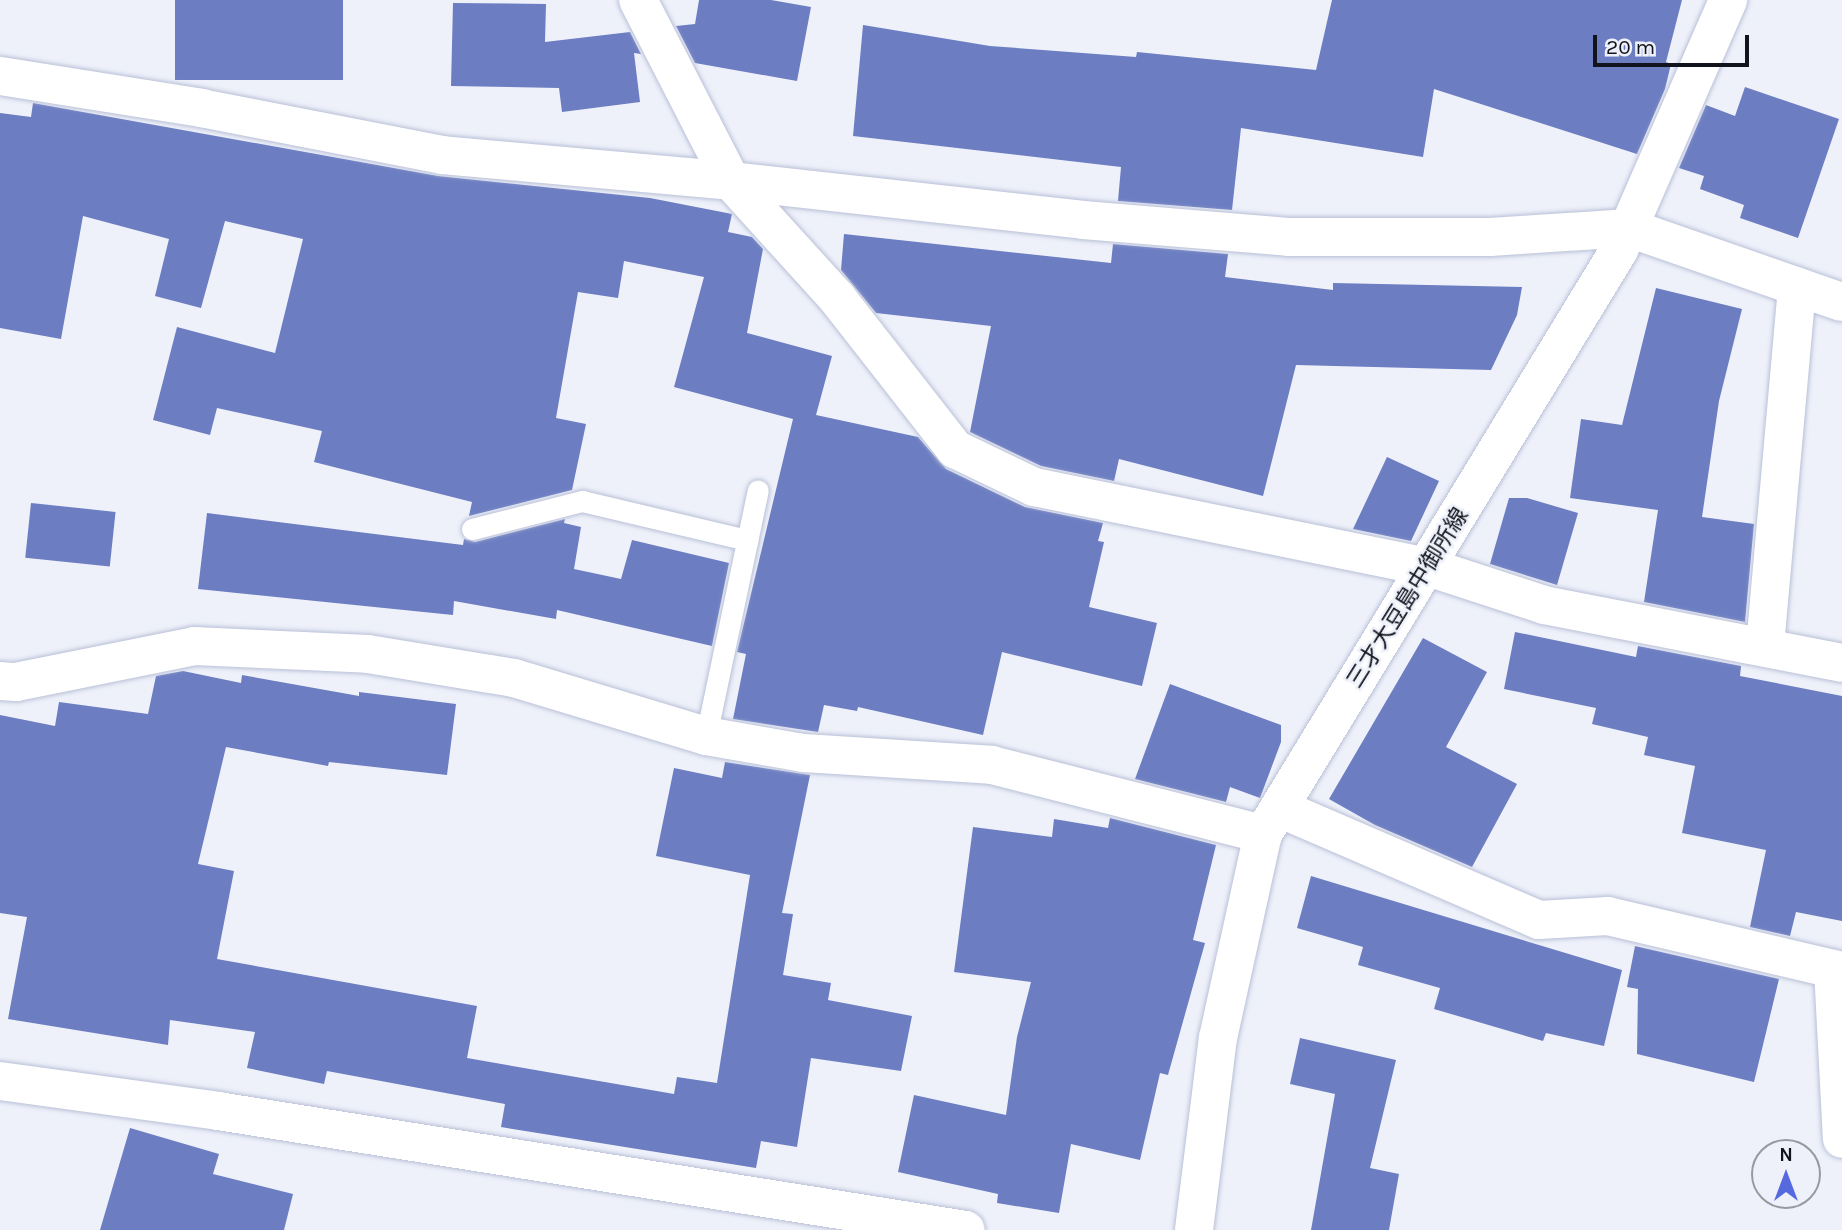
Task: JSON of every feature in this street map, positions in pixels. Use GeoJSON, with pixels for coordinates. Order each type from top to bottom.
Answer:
{"type":"FeatureCollection","features":[{"type":"Feature","properties":{"kind":"street"},"geometry":{"type":"LineString","coordinates":[[638,0],[731,181],[837,298],[955,449],[1034,487],[1428,567],[1544,605],[1842,663]]}},
{"type":"Feature","properties":{"kind":"street","name":"三才大豆島中御所線"},"geometry":{"type":"LineString","coordinates":[[1194,1230],[1218,1038],[1271,821],[1428,567],[1629,228],[1728,0]]}},
{"type":"Feature","properties":{"kind":"street"},"geometry":{"type":"LineString","coordinates":[[0,76],[201,108],[442,155],[731,181],[1083,220],[1288,237],[1490,237],[1629,228],[1842,302]]}},
{"type":"Feature","properties":{"kind":"street"},"geometry":{"type":"LineString","coordinates":[[1765,646],[1797,286]]}},
{"type":"Feature","properties":{"kind":"street"},"geometry":{"type":"LineString","coordinates":[[0,681],[16,682],[194,646],[368,654],[514,678],[706,736],[803,753],[992,765],[1271,821],[1539,920],[1608,916],[1838,970],[1842,1139]]}},
{"type":"Feature","properties":{"kind":"street"},"geometry":{"type":"LineString","coordinates":[[0,1081],[218,1111],[965,1230]]}},
{"type":"Feature","properties":{"kind":"lane"},"geometry":{"type":"LineString","coordinates":[[706,736],[758,490]]}},
{"type":"Feature","properties":{"kind":"lane"},"geometry":{"type":"LineString","coordinates":[[472,529],[582,501],[747,540]]}},
{"type":"Feature","properties":{"kind":"building"},"geometry":{"type":"Polygon","coordinates":[[[175,0],[343,0],[343,80],[175,80],[175,0]]]}},
{"type":"Feature","properties":{"kind":"building"},"geometry":{"type":"Polygon","coordinates":[[[699,0],[771,0],[811,7],[797,81],[695,63],[676,26],[695,24],[699,0]]]}},
{"type":"Feature","properties":{"kind":"building"},"geometry":{"type":"Polygon","coordinates":[[[1332,0],[1682,0],[1666,62],[1671,64],[1665,89],[1637,154],[1434,89],[1423,157],[1241,128],[1232,210],[1118,201],[1121,167],[853,136],[863,25],[990,46],[1136,57],[1137,52],[1316,70],[1332,0]]]}},
{"type":"Feature","properties":{"kind":"building"},"geometry":{"type":"Polygon","coordinates":[[[453,3],[546,4],[545,42],[630,32],[641,54],[634,53],[640,102],[562,112],[559,88],[451,86],[453,3]]]}},
{"type":"Feature","properties":{"kind":"building"},"geometry":{"type":"Polygon","coordinates":[[[1745,87],[1839,119],[1798,238],[1740,218],[1744,205],[1700,189],[1704,176],[1679,168],[1706,105],[1735,116],[1745,87]]]}},
{"type":"Feature","properties":{"kind":"building"},"geometry":{"type":"Polygon","coordinates":[[[33,103],[438,176],[650,198],[732,214],[728,232],[752,237],[763,249],[747,333],[832,356],[816,415],[918,437],[946,469],[1025,507],[1103,523],[1098,541],[1104,542],[1089,607],[1157,623],[1142,686],[1002,652],[983,735],[858,707],[857,711],[824,705],[818,732],[733,719],[746,654],[737,652],[793,419],[674,387],[704,277],[624,261],[618,298],[578,292],[556,418],[586,424],[572,490],[469,516],[472,502],[314,462],[322,431],[217,408],[210,435],[153,420],[177,327],[275,353],[303,239],[225,221],[201,308],[155,296],[169,239],[83,216],[61,339],[0,328],[0,113],[31,117],[33,103]]]}},
{"type":"Feature","properties":{"kind":"building"},"geometry":{"type":"Polygon","coordinates":[[[844,234],[1111,263],[1113,244],[1228,254],[1225,277],[1333,290],[1333,283],[1522,287],[1517,315],[1491,370],[1296,365],[1263,496],[1119,459],[1114,481],[1041,466],[970,432],[991,326],[876,313],[841,270],[844,234]]]}},
{"type":"Feature","properties":{"kind":"building"},"geometry":{"type":"Polygon","coordinates":[[[1656,288],[1742,309],[1719,401],[1702,517],[1754,524],[1745,622],[1644,602],[1658,510],[1570,498],[1581,419],[1622,425],[1656,288]]]}},
{"type":"Feature","properties":{"kind":"building"},"geometry":{"type":"Polygon","coordinates":[[[1387,457],[1439,481],[1411,541],[1353,529],[1387,457]]]}},
{"type":"Feature","properties":{"kind":"building"},"geometry":{"type":"Polygon","coordinates":[[[1509,498],[1527,498],[1578,513],[1557,585],[1490,564],[1509,498]]]}},
{"type":"Feature","properties":{"kind":"building"},"geometry":{"type":"Polygon","coordinates":[[[31,503],[116,512],[110,567],[25,558],[31,503]]]}},
{"type":"Feature","properties":{"kind":"building"},"geometry":{"type":"Polygon","coordinates":[[[207,513],[463,545],[464,539],[475,542],[565,519],[564,523],[581,527],[574,569],[621,579],[632,540],[729,563],[712,646],[557,610],[556,619],[454,601],[453,615],[198,589],[207,513]]]}},
{"type":"Feature","properties":{"kind":"building"},"geometry":{"type":"Polygon","coordinates":[[[1515,632],[1636,657],[1638,646],[1741,666],[1740,676],[1842,696],[1842,921],[1796,912],[1790,936],[1750,927],[1766,850],[1682,833],[1695,766],[1644,755],[1648,737],[1592,724],[1596,708],[1504,689],[1515,632]]]}},
{"type":"Feature","properties":{"kind":"building"},"geometry":{"type":"Polygon","coordinates":[[[1423,638],[1487,672],[1446,747],[1517,784],[1472,867],[1375,825],[1329,799],[1423,638]]]}},
{"type":"Feature","properties":{"kind":"building"},"geometry":{"type":"Polygon","coordinates":[[[183,671],[241,683],[242,675],[359,696],[359,692],[456,704],[447,775],[329,762],[328,766],[226,747],[198,864],[234,871],[217,959],[477,1006],[467,1058],[674,1094],[677,1077],[717,1083],[750,875],[656,856],[674,768],[722,778],[725,762],[810,775],[782,913],[793,914],[783,975],[831,983],[828,1000],[912,1016],[901,1071],[811,1058],[797,1147],[761,1141],[756,1168],[501,1127],[505,1104],[327,1071],[324,1084],[247,1068],[255,1032],[170,1020],[168,1045],[8,1019],[27,917],[0,913],[0,715],[55,726],[59,702],[148,714],[156,676],[183,671]]]}},
{"type":"Feature","properties":{"kind":"building"},"geometry":{"type":"Polygon","coordinates":[[[1170,684],[1281,725],[1281,742],[1260,798],[1230,787],[1226,802],[1135,779],[1170,684]]]}},
{"type":"Feature","properties":{"kind":"building"},"geometry":{"type":"Polygon","coordinates":[[[1110,818],[1216,845],[1193,940],[1205,943],[1168,1075],[1160,1073],[1140,1160],[1071,1144],[1059,1213],[997,1203],[998,1194],[898,1172],[914,1095],[1006,1115],[1017,1037],[1031,982],[954,972],[973,827],[1052,837],[1054,819],[1108,828],[1110,818]]]}},
{"type":"Feature","properties":{"kind":"building"},"geometry":{"type":"Polygon","coordinates":[[[1311,876],[1622,970],[1604,1046],[1546,1033],[1543,1041],[1434,1009],[1440,988],[1358,965],[1363,947],[1297,928],[1311,876]]]}},
{"type":"Feature","properties":{"kind":"building"},"geometry":{"type":"Polygon","coordinates":[[[1635,946],[1779,979],[1754,1082],[1637,1054],[1638,989],[1627,987],[1635,946]]]}},
{"type":"Feature","properties":{"kind":"building"},"geometry":{"type":"Polygon","coordinates":[[[1300,1038],[1396,1060],[1370,1168],[1399,1174],[1389,1230],[1311,1230],[1335,1094],[1290,1084],[1300,1038]]]}},
{"type":"Feature","properties":{"kind":"building"},"geometry":{"type":"Polygon","coordinates":[[[130,1128],[219,1154],[213,1174],[293,1194],[284,1230],[100,1230],[130,1128]]]}}]}
